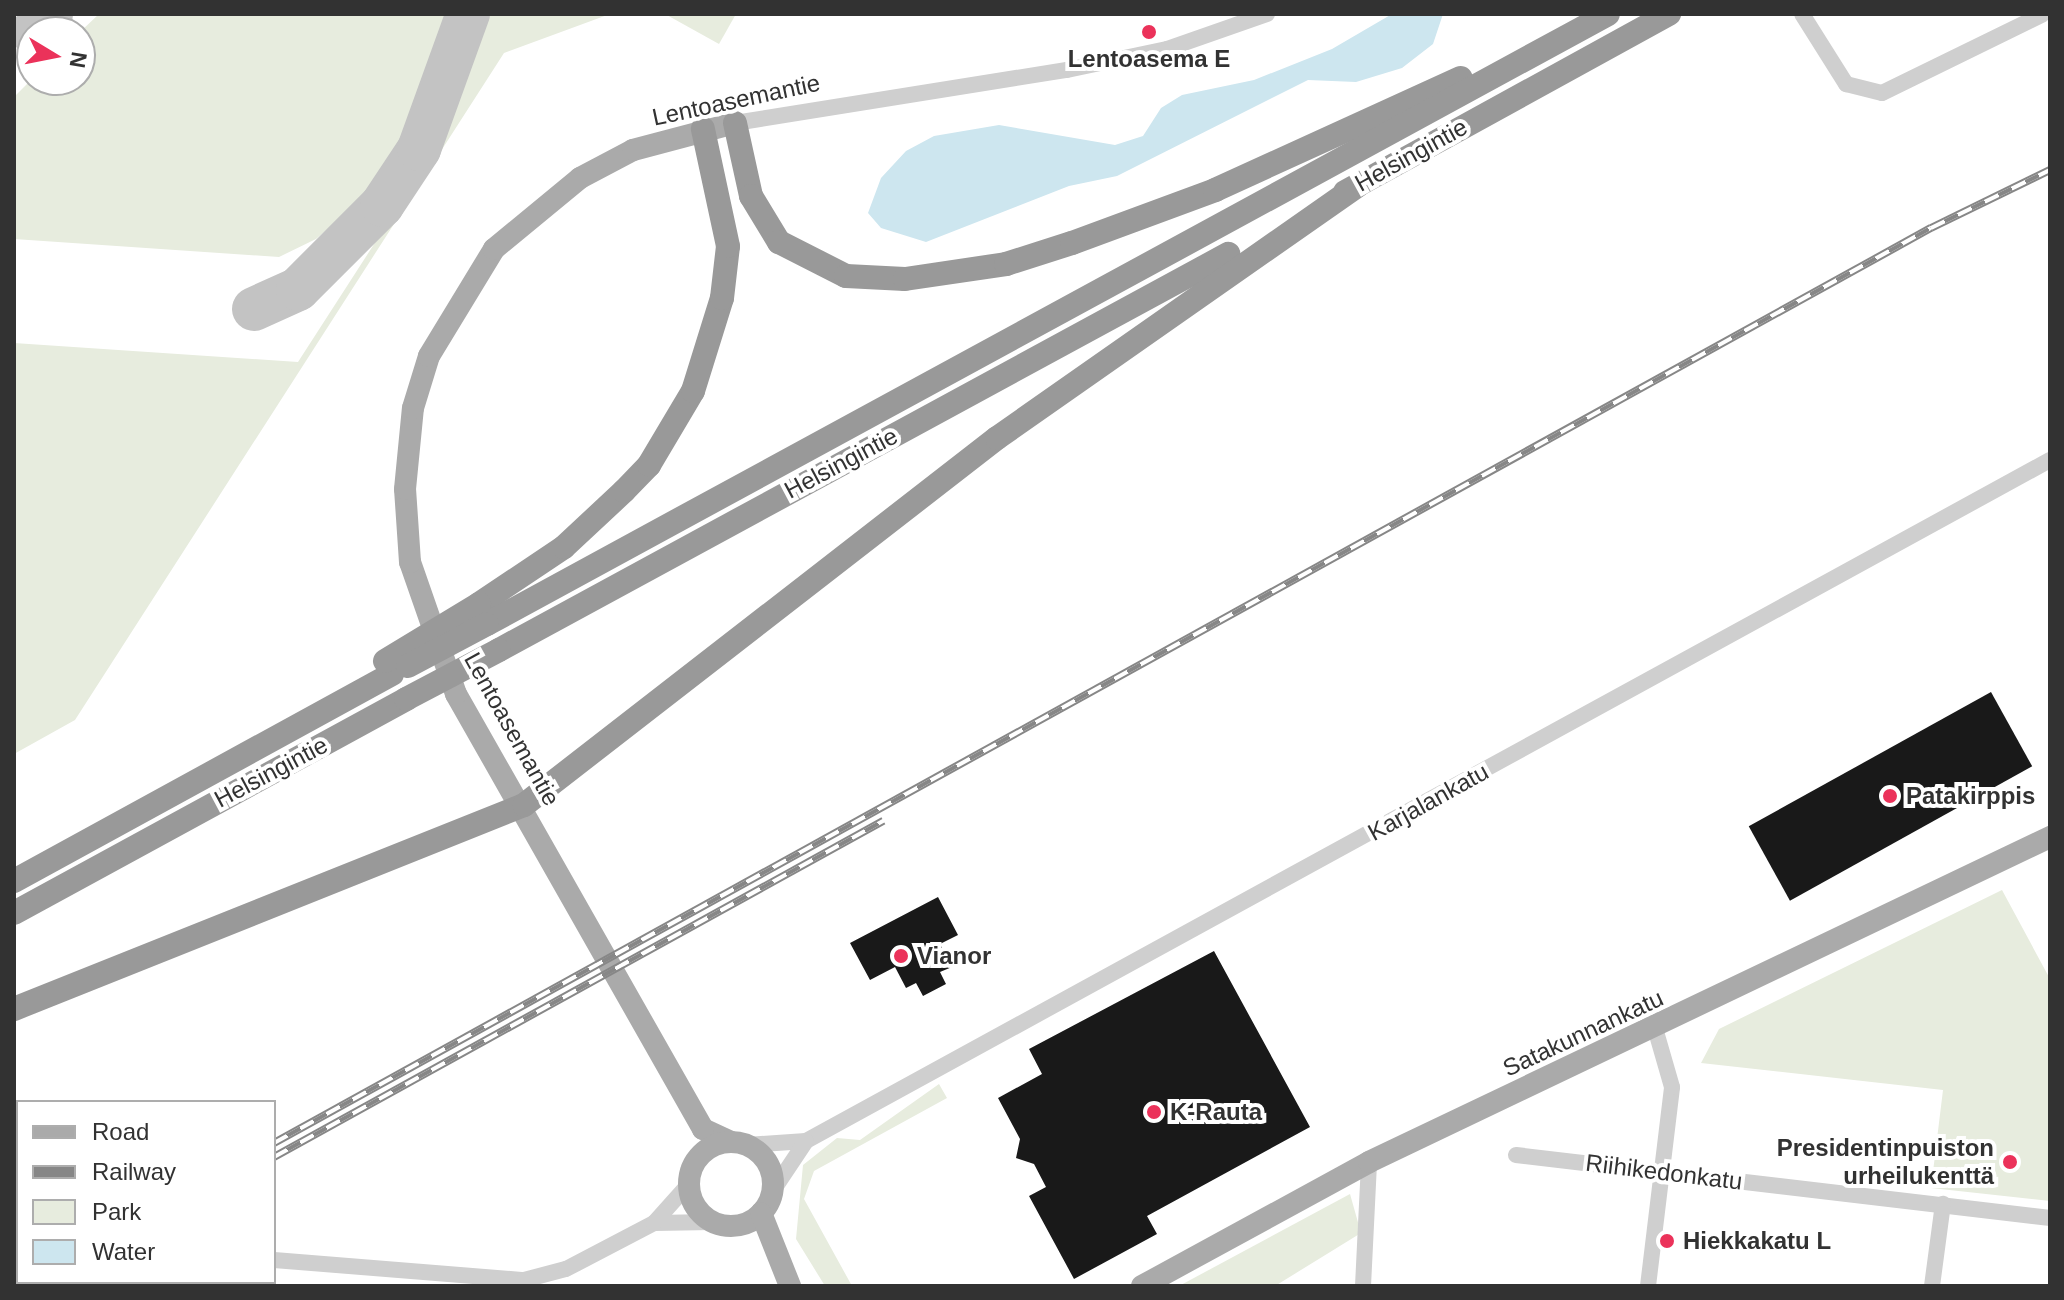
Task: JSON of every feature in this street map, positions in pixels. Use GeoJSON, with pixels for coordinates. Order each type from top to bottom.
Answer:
{"type":"FeatureCollection","features":[{"type":"Feature","properties":{"kind":"highway"},"geometry":{"type":"LineString","coordinates":[[735,123],[751,196],[779,242],[797,256],[846,276],[948,275],[1059,248],[1215,190],[1605,14]]}},
{"type":"Feature","properties":{"kind":"highway","name":"Helsingintie"},"geometry":{"type":"LineString","coordinates":[[14,881],[483,614],[1605,14]]}},
{"type":"Feature","properties":{"kind":"highway","name":"Helsingintie"},"geometry":{"type":"LineString","coordinates":[[14,913],[1669,14]]}},
{"type":"Feature","properties":{"kind":"highway"},"geometry":{"type":"LineString","coordinates":[[483,614],[564,547],[624,491],[657,453],[693,391],[719,311],[728,246],[703,129]]}},
{"type":"Feature","properties":{"kind":"highway"},"geometry":{"type":"LineString","coordinates":[[14,1009],[524,805],[997,438],[1358,185]]}},
{"type":"Feature","properties":{"kind":"main road","name":"Lentoasemantie"},"geometry":{"type":"LineString","coordinates":[[703,1129],[524,805],[456,694],[425,616],[406,526],[413,408],[447,317],[524,218],[633,150],[735,123]]}},
{"type":"Feature","properties":{"kind":"main road","name":"Satakunnankatu"},"geometry":{"type":"LineString","coordinates":[[1142,1286],[1369,1162],[2050,837]]}},
{"type":"Feature","properties":{"kind":"main road"},"geometry":{"type":"LineString","coordinates":[[703,1129],[739,1144],[769,1165],[772,1192],[761,1213],[739,1225],[712,1222],[692,1201],[691,1175],[703,1129]]}},
{"type":"Feature","properties":{"kind":"main road"},"geometry":{"type":"LineString","coordinates":[[691,1175],[709,1148],[739,1144]]}},
{"type":"Feature","properties":{"kind":"main road"},"geometry":{"type":"LineString","coordinates":[[761,1213],[778,1264],[790,1286]]}},
{"type":"Feature","properties":{"kind":"main road"},"geometry":{"type":"LineString","coordinates":[[739,1225],[778,1264]]}},
{"type":"Feature","properties":{"kind":"street","name":"Lentoasemantie"},"geometry":{"type":"LineString","coordinates":[[735,123],[1067,70],[1167,49],[1267,14]]}},
{"type":"Feature","properties":{"kind":"street"},"geometry":{"type":"LineString","coordinates":[[1802,14],[1846,84],[1882,93],[2043,14]]}},
{"type":"Feature","properties":{"kind":"street","name":"Karjalankatu"},"geometry":{"type":"LineString","coordinates":[[739,1144],[806,1141],[2049,464]]}},
{"type":"Feature","properties":{"kind":"street"},"geometry":{"type":"LineString","coordinates":[[1648,1286],[1672,1087],[1655,1028]]}},
{"type":"Feature","properties":{"kind":"street","name":"Karjalankatu"},"geometry":{"type":"LineString","coordinates":[[772,1192],[806,1141]]}},
{"type":"Feature","properties":{"kind":"street","name":"Riihikedonkatu"},"geometry":{"type":"LineString","coordinates":[[1516,1155],[2050,1218]]}},
{"type":"Feature","properties":{"kind":"street"},"geometry":{"type":"LineString","coordinates":[[1363,1286],[1369,1162]]}},
{"type":"Feature","properties":{"kind":"street"},"geometry":{"type":"LineString","coordinates":[[276,1260],[524,1280],[566,1269],[654,1223],[691,1175]]}},
{"type":"Feature","properties":{"kind":"street"},"geometry":{"type":"LineString","coordinates":[[1932,1286],[1943,1204]]}},
{"type":"Feature","properties":{"kind":"street"},"geometry":{"type":"LineString","coordinates":[[654,1223],[712,1222]]}},
{"type":"Feature","properties":{"kind":"green space"},"geometry":{"type":"Polygon","coordinates":[[[99,14],[448,14],[405,134],[365,197],[316,239],[279,257],[14,239],[14,97],[96,96],[96,17],[99,14]]]}},
{"type":"Feature","properties":{"kind":"green space"},"geometry":{"type":"Polygon","coordinates":[[[487,14],[610,14],[504,53],[75,720],[14,754],[14,343],[298,362],[438,145],[487,14]]]}},
{"type":"Feature","properties":{"kind":"green space"},"geometry":{"type":"Polygon","coordinates":[[[665,14],[736,14],[719,44],[665,14]]]}},
{"type":"Feature","properties":{"kind":"green space"},"geometry":{"type":"Polygon","coordinates":[[[2002,890],[2050,979],[2050,1201],[1931,1188],[1943,1090],[1701,1063],[1719,1029],[2002,890]]]}},
{"type":"Feature","properties":{"kind":"green space"},"geometry":{"type":"Polygon","coordinates":[[[939,1084],[947,1098],[814,1171],[804,1199],[852,1286],[825,1286],[796,1239],[803,1165],[837,1138],[860,1140],[939,1084]]]}},
{"type":"Feature","properties":{"kind":"green space"},"geometry":{"type":"Polygon","coordinates":[[[1350,1194],[1361,1233],[1275,1286],[1179,1286],[1350,1194]]]}},
{"type":"Feature","properties":{"kind":"water"},"geometry":{"type":"Polygon","coordinates":[[[1392,14],[1443,14],[1433,44],[1402,68],[1356,82],[1308,80],[1117,176],[1069,186],[926,242],[881,228],[868,213],[881,178],[906,151],[934,136],[999,125],[1115,145],[1143,136],[1161,108],[1182,95],[1254,80],[1332,49],[1392,14]]]}},
{"type":"Feature","properties":{"kind":"building","name":"Patakirppis"},"geometry":{"type":"Polygon","coordinates":[[[1991,692],[2032,766],[1790,901],[1749,826],[1991,692]]]}},
{"type":"Feature","properties":{"kind":"building","name":"Vianor"},"geometry":{"type":"Polygon","coordinates":[[[938,897],[958,935],[940,944],[952,967],[940,972],[946,984],[923,996],[916,983],[906,988],[895,967],[870,980],[850,943],[938,897]]]}},
{"type":"Feature","properties":{"kind":"building","name":"K-Rauta"},"geometry":{"type":"Polygon","coordinates":[[[1214,951],[1310,1127],[1147,1216],[1157,1234],[1074,1279],[1029,1196],[1046,1187],[1034,1164],[1016,1158],[1020,1139],[998,1098],[1042,1074],[1029,1049],[1214,951]]]}},
{"type":"Feature","properties":{"kind":"taxiway"},"geometry":{"type":"LineString","coordinates":[[254,309],[298,289],[382,205],[419,149],[468,14]]}},
{"type":"Feature","properties":{"kind":"railway"},"geometry":{"type":"LineString","coordinates":[[276,1142],[1931,228],[2050,170]]}},
{"type":"Feature","properties":{"kind":"railway"},"geometry":{"type":"LineString","coordinates":[[276,1156],[883,821]]}},
{"type":"Feature","properties":{"kind":"railway"},"geometry":{"type":"LineString","coordinates":[[15,1286],[19,1284]]}},
{"type":"Feature","properties":{"kind":"railway"},"geometry":{"type":"LineString","coordinates":[[42,1286],[46,1284]]}},
{"type":"Feature","properties":{"kind":"place","name":"Lentoasema E"},"geometry":{"type":"Point","coordinates":[1149,32]}},
{"type":"Feature","properties":{"kind":"place","name":"Patakirppis"},"geometry":{"type":"Point","coordinates":[1890,796]}},
{"type":"Feature","properties":{"kind":"place","name":"Vianor"},"geometry":{"type":"Point","coordinates":[901,956]}},
{"type":"Feature","properties":{"kind":"place","name":"K-Rauta"},"geometry":{"type":"Point","coordinates":[1154,1112]}},
{"type":"Feature","properties":{"kind":"place","name":"Presidentinpuiston urheilukenttä"},"geometry":{"type":"Point","coordinates":[2010,1162]}},
{"type":"Feature","properties":{"kind":"place","name":"Hiekkakatu L"},"geometry":{"type":"Point","coordinates":[1667,1241]}}]}
